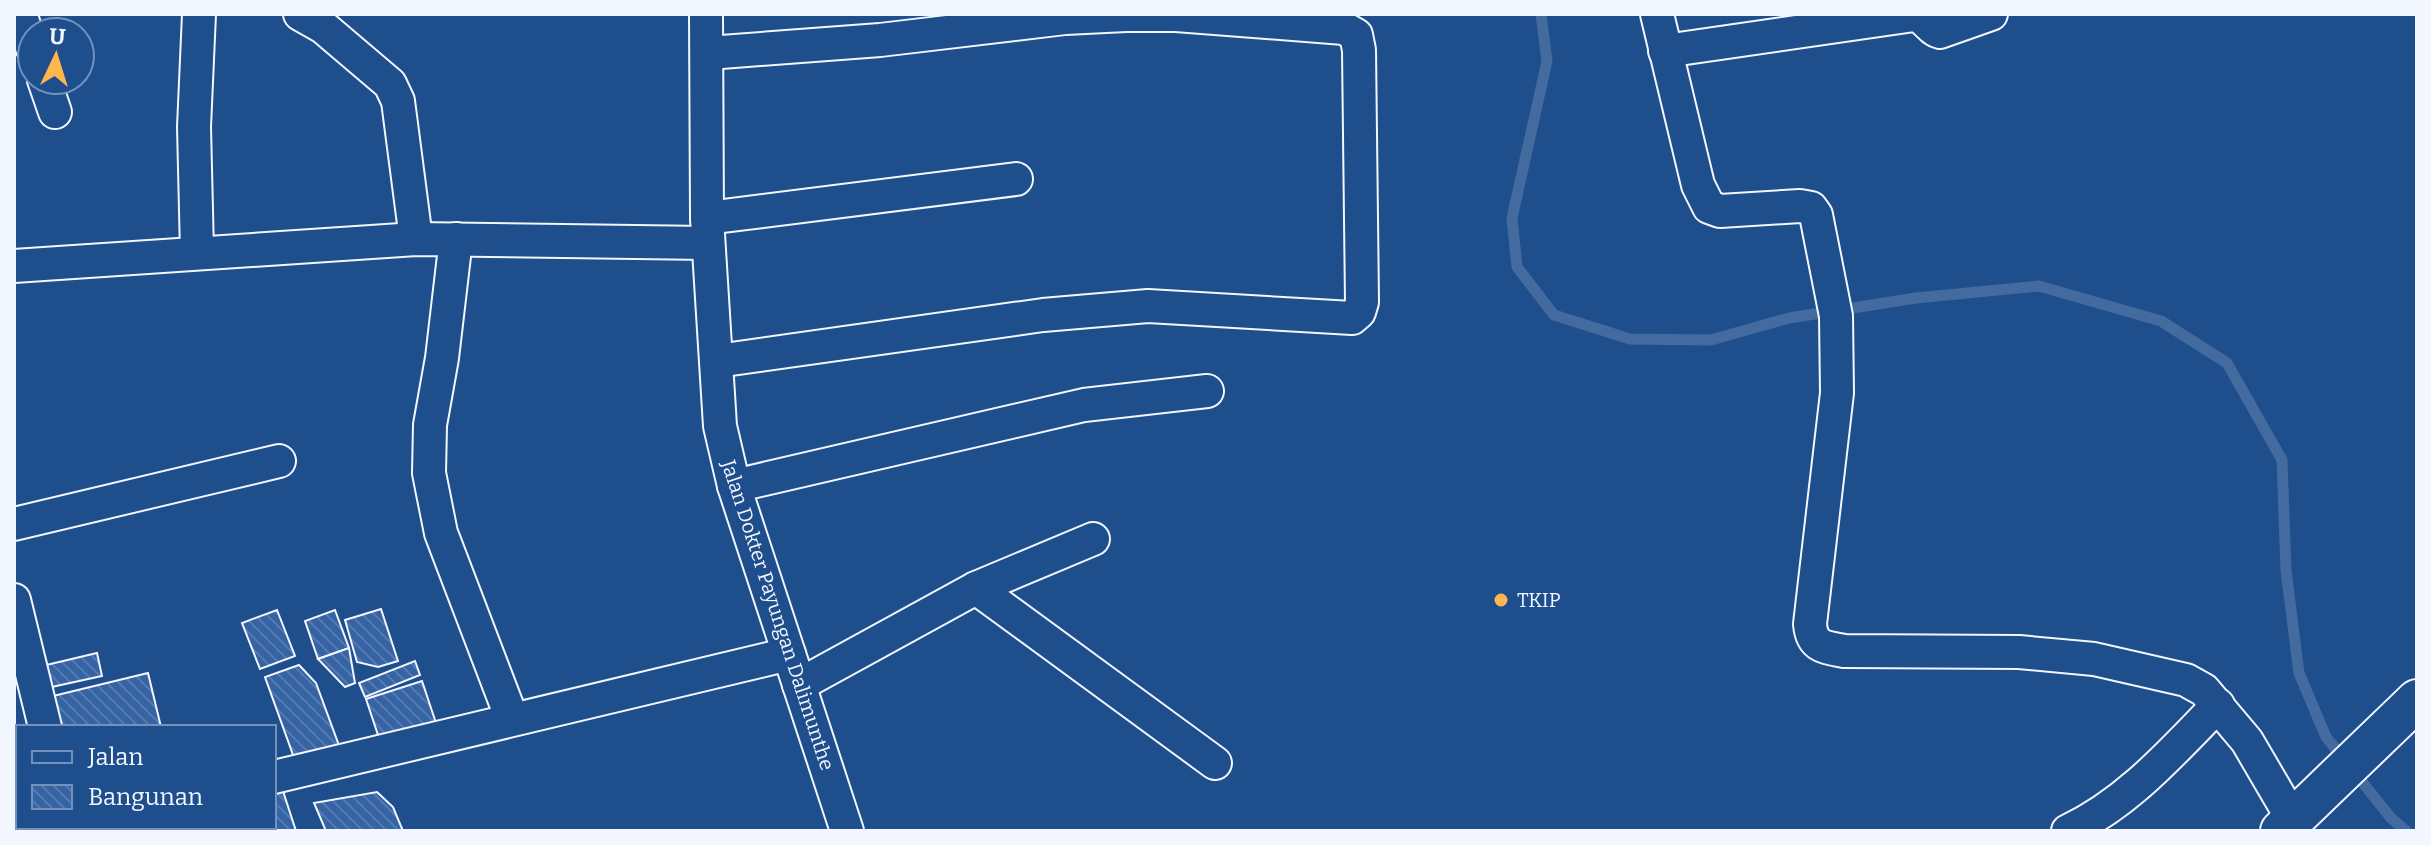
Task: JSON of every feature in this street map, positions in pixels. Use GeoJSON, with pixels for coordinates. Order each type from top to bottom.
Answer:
{"type":"FeatureCollection","features":[{"type":"Feature","properties":{"kind":"street"},"geometry":{"type":"LineString","coordinates":[[197,252],[194,127],[199,14]]}},
{"type":"Feature","properties":{"kind":"street"},"geometry":{"type":"LineString","coordinates":[[300,14],[323,27],[390,84],[395,92],[416,239]]}},
{"type":"Feature","properties":{"kind":"street","name":"Jalan Dokter Payungan Dalimunthe"},"geometry":{"type":"LineString","coordinates":[[706,14],[707,231],[720,426],[734,486],[847,831]]}},
{"type":"Feature","properties":{"kind":"street"},"geometry":{"type":"LineString","coordinates":[[1657,14],[1698,185],[1709,207],[1720,211],[1800,206],[1811,208],[1816,215],[1836,316],[1837,393],[1810,624],[1818,646],[1844,651],[2019,652],[2094,659],[2186,680],[2204,690],[2218,705],[2297,814],[2411,706]]}},
{"type":"Feature","properties":{"kind":"street"},"geometry":{"type":"LineString","coordinates":[[1665,51],[1914,15],[1920,16],[1940,32],[1991,14]]}},
{"type":"Feature","properties":{"kind":"street"},"geometry":{"type":"LineString","coordinates":[[708,53],[880,40],[1065,18],[1126,15],[1176,15],[1344,28],[1356,35],[1359,50],[1362,302],[1359,312],[1352,318],[1148,306],[1043,315],[717,361]]}},
{"type":"Feature","properties":{"kind":"street"},"geometry":{"type":"LineString","coordinates":[[50,96],[55,112]]}},
{"type":"Feature","properties":{"kind":"street"},"geometry":{"type":"LineString","coordinates":[[14,266],[416,239],[707,231],[1016,179]]}},
{"type":"Feature","properties":{"kind":"street"},"geometry":{"type":"LineString","coordinates":[[456,239],[442,358],[430,425],[429,473],[441,533],[512,719]]}},
{"type":"Feature","properties":{"kind":"street"},"geometry":{"type":"LineString","coordinates":[[734,486],[1084,405],[1207,391]]}},
{"type":"Feature","properties":{"kind":"street"},"geometry":{"type":"LineString","coordinates":[[14,524],[279,461]]}},
{"type":"Feature","properties":{"kind":"street"},"geometry":{"type":"LineString","coordinates":[[799,685],[976,588],[1093,539]]}},
{"type":"Feature","properties":{"kind":"street"},"geometry":{"type":"LineString","coordinates":[[976,588],[1215,763]]}},
{"type":"Feature","properties":{"kind":"street"},"geometry":{"type":"LineString","coordinates":[[14,600],[45,725]]}},
{"type":"Feature","properties":{"kind":"street"},"geometry":{"type":"LineString","coordinates":[[276,777],[789,654]]}},
{"type":"Feature","properties":{"kind":"street"},"geometry":{"type":"LineString","coordinates":[[2068,831],[2106,810],[2150,774],[2218,705]]}},
{"type":"Feature","properties":{"kind":"building"},"geometry":{"type":"Polygon","coordinates":[[[381,609],[398,661],[378,667],[357,662],[345,620],[381,609]]]}},
{"type":"Feature","properties":{"kind":"building"},"geometry":{"type":"Polygon","coordinates":[[[277,610],[295,656],[260,669],[242,623],[277,610]]]}},
{"type":"Feature","properties":{"kind":"building"},"geometry":{"type":"Polygon","coordinates":[[[335,610],[349,648],[318,659],[305,621],[335,610]]]}},
{"type":"Feature","properties":{"kind":"building"},"geometry":{"type":"Polygon","coordinates":[[[349,648],[355,683],[345,687],[318,659],[349,648]]]}},
{"type":"Feature","properties":{"kind":"building"},"geometry":{"type":"Polygon","coordinates":[[[97,653],[102,676],[47,688],[42,666],[97,653]]]}},
{"type":"Feature","properties":{"kind":"building"},"geometry":{"type":"Polygon","coordinates":[[[415,661],[420,675],[365,697],[359,683],[415,661]]]}},
{"type":"Feature","properties":{"kind":"building"},"geometry":{"type":"Polygon","coordinates":[[[299,665],[316,683],[341,751],[297,766],[265,677],[299,665]]]}},
{"type":"Feature","properties":{"kind":"building"},"geometry":{"type":"Polygon","coordinates":[[[148,673],[161,725],[56,725],[49,697],[148,673]]]}},
{"type":"Feature","properties":{"kind":"building"},"geometry":{"type":"Polygon","coordinates":[[[422,681],[437,726],[381,744],[366,699],[422,681]]]}},
{"type":"Feature","properties":{"kind":"building"},"geometry":{"type":"Polygon","coordinates":[[[281,785],[296,831],[212,831],[276,829],[276,786],[281,785]]]}},
{"type":"Feature","properties":{"kind":"building"},"geometry":{"type":"Polygon","coordinates":[[[377,792],[393,807],[403,831],[326,831],[314,803],[377,792]]]}},
{"type":"Feature","properties":{"kind":"building"},"geometry":{"type":"Polygon","coordinates":[[[187,829],[188,831],[130,831],[187,829]]]}},
{"type":"Feature","properties":{"kind":"waterway"},"geometry":{"type":"LineString","coordinates":[[1541,14],[1547,61],[1512,218],[1517,267],[1554,315],[1630,339],[1711,340],[1789,318],[1916,298],[2039,286],[2161,321],[2227,363],[2282,460],[2286,571],[2299,673],[2326,737],[2391,818],[2406,831]]}},
{"type":"Feature","properties":{"kind":"place","name":"TKIP"},"geometry":{"type":"Point","coordinates":[1501,600]}}]}
